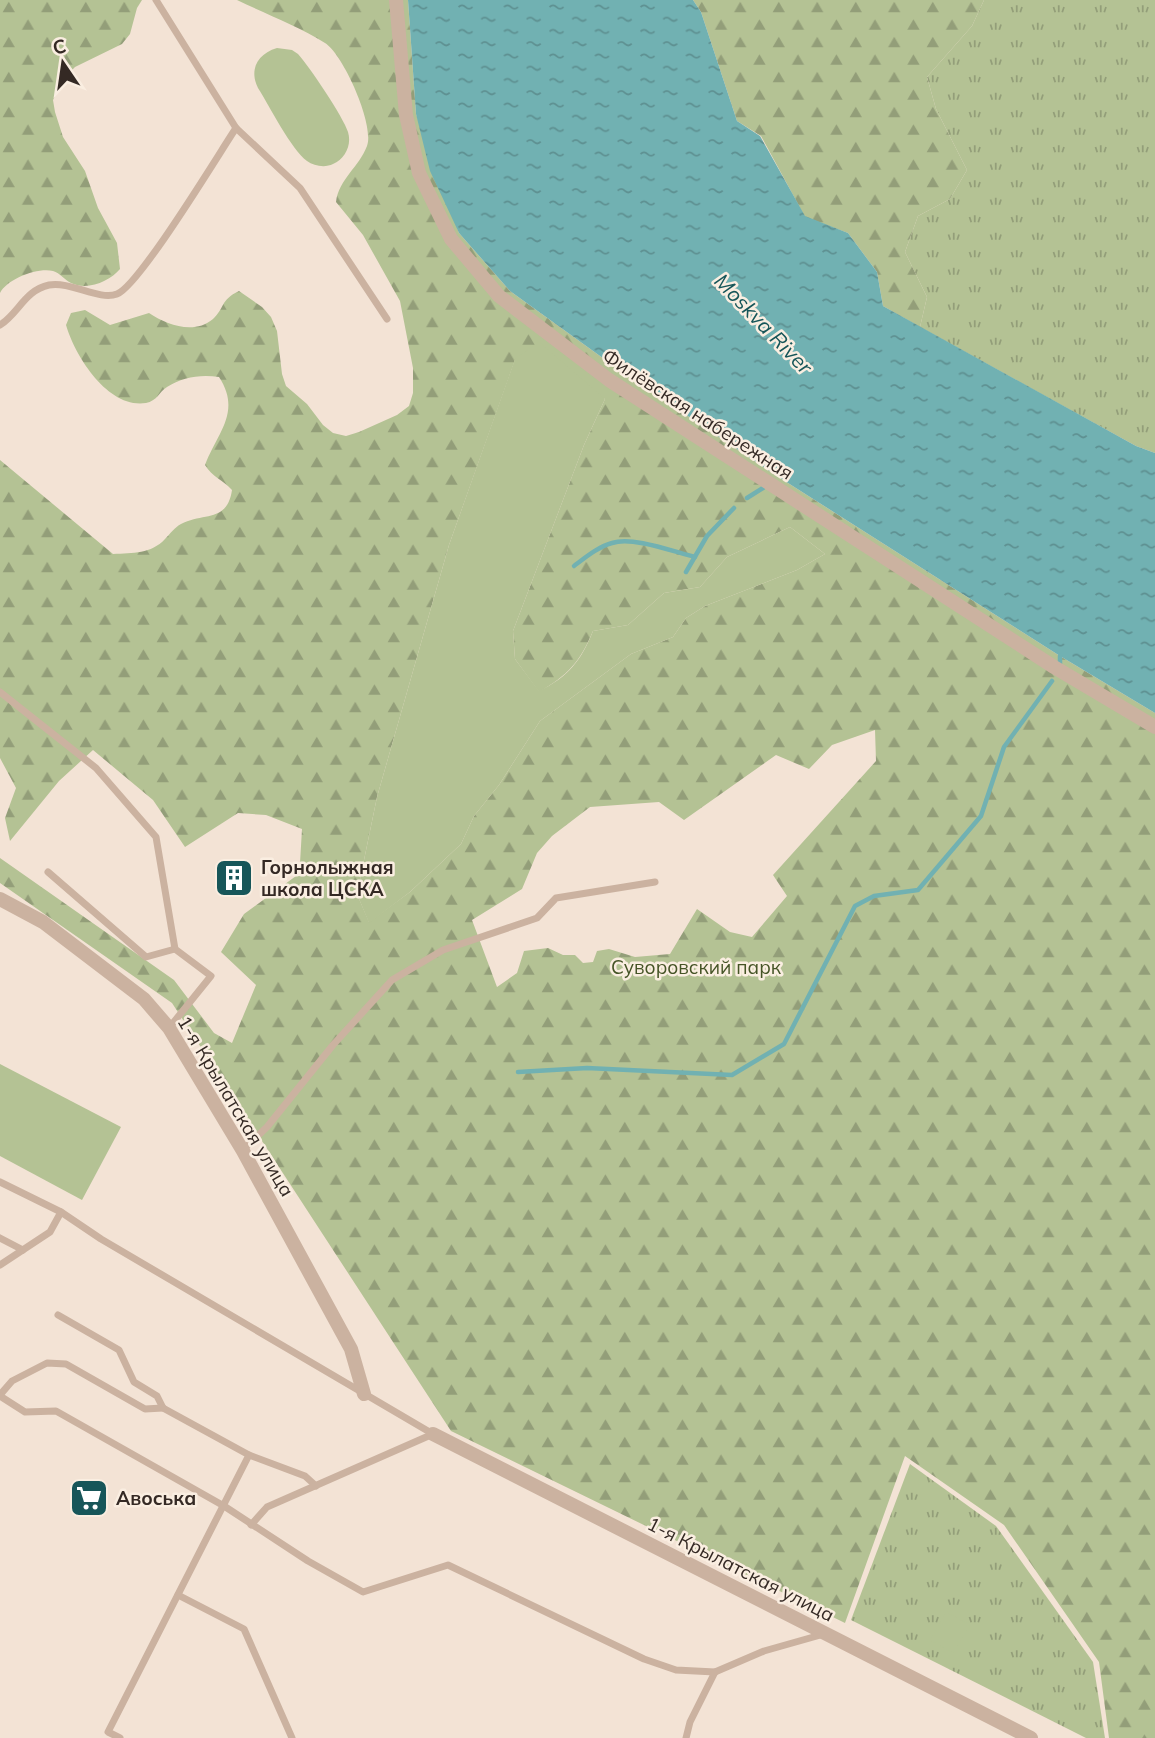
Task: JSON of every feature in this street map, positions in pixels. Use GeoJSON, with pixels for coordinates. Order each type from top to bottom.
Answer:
{"type":"FeatureCollection","features":[{"type":"Feature","properties":{"kind":"street","name":"Филёвская набережная"},"geometry":{"type":"LineString","coordinates":[[396,0],[406,115],[419,173],[451,239],[499,296],[609,380],[1054,667],[1155,727]]}},
{"type":"Feature","properties":{"kind":"street","name":"1-я Крылатская улица"},"geometry":{"type":"LineString","coordinates":[[0,899],[44,922],[144,999],[169,1028],[243,1151],[351,1349],[364,1394]]}},
{"type":"Feature","properties":{"kind":"street","name":"1-я Крылатская улица"},"geometry":{"type":"LineString","coordinates":[[433,1434],[1031,1738]]}},
{"type":"Feature","properties":{"kind":"lane"},"geometry":{"type":"LineString","coordinates":[[156,0],[236,128],[300,188],[387,319]]}},
{"type":"Feature","properties":{"kind":"lane"},"geometry":{"type":"LineString","coordinates":[[0,326],[26,297],[49,285],[70,286],[108,296],[119,294],[127,288],[147,263],[236,128]]}},
{"type":"Feature","properties":{"kind":"lane"},"geometry":{"type":"LineString","coordinates":[[0,692],[96,768],[156,837],[175,949],[211,976],[169,1028]]}},
{"type":"Feature","properties":{"kind":"lane"},"geometry":{"type":"LineString","coordinates":[[48,872],[146,957],[175,949]]}},
{"type":"Feature","properties":{"kind":"lane"},"geometry":{"type":"LineString","coordinates":[[243,1151],[267,1128],[333,1045],[392,980],[443,950],[537,918],[555,898],[655,882]]}},
{"type":"Feature","properties":{"kind":"lane"},"geometry":{"type":"LineString","coordinates":[[0,1182],[61,1212],[101,1239],[433,1434]]}},
{"type":"Feature","properties":{"kind":"lane"},"geometry":{"type":"LineString","coordinates":[[0,1265],[50,1233],[61,1212]]}},
{"type":"Feature","properties":{"kind":"lane"},"geometry":{"type":"LineString","coordinates":[[0,1238],[23,1250]]}},
{"type":"Feature","properties":{"kind":"lane"},"geometry":{"type":"LineString","coordinates":[[58,1315],[119,1350],[134,1382],[157,1396],[163,1408]]}},
{"type":"Feature","properties":{"kind":"lane"},"geometry":{"type":"LineString","coordinates":[[316,1486],[305,1476],[250,1455],[163,1408],[145,1409],[66,1364],[47,1363],[12,1381],[0,1395],[26,1412],[56,1411],[224,1506],[308,1562],[363,1592],[449,1565],[644,1659],[676,1670],[715,1672],[764,1651],[826,1633]]}},
{"type":"Feature","properties":{"kind":"lane"},"geometry":{"type":"LineString","coordinates":[[251,1525],[267,1507],[433,1434]]}},
{"type":"Feature","properties":{"kind":"lane"},"geometry":{"type":"LineString","coordinates":[[120,1738],[108,1732],[250,1455]]}},
{"type":"Feature","properties":{"kind":"lane"},"geometry":{"type":"LineString","coordinates":[[178,1595],[244,1629],[292,1738]]}},
{"type":"Feature","properties":{"kind":"lane"},"geometry":{"type":"LineString","coordinates":[[686,1738],[690,1722],[715,1672]]}},
{"type":"Feature","properties":{"kind":"green space"},"geometry":{"type":"Polygon","coordinates":[[[0,0],[142,0],[130,34],[122,44],[75,67],[66,76],[53,100],[63,137],[85,171],[98,208],[117,243],[120,269],[98,284],[78,285],[47,270],[16,279],[0,293],[0,0]]]}},
{"type":"Feature","properties":{"kind":"green space","name":"Суворовский парк"},"geometry":{"type":"Polygon","coordinates":[[[237,0],[408,0],[416,114],[459,233],[510,291],[618,369],[777,476],[1060,656],[1155,713],[1155,1738],[1109,1738],[1099,1662],[1004,1525],[905,1456],[845,1623],[451,1431],[172,1003],[0,883],[0,858],[174,980],[214,1033],[232,1043],[256,985],[221,952],[244,914],[296,876],[300,863],[302,829],[266,815],[238,813],[185,847],[153,800],[93,750],[59,781],[10,841],[5,818],[16,788],[0,758],[0,460],[113,554],[135,553],[154,548],[181,524],[220,512],[225,508],[232,490],[205,465],[228,412],[228,401],[219,377],[199,376],[179,381],[146,403],[132,403],[119,398],[95,378],[77,351],[66,325],[71,313],[85,310],[110,325],[149,313],[172,324],[198,326],[213,319],[226,301],[239,291],[271,317],[277,331],[286,386],[307,404],[323,425],[333,433],[346,436],[359,432],[397,415],[409,406],[413,393],[413,368],[400,301],[363,235],[336,202],[341,186],[367,146],[366,123],[356,91],[340,61],[325,43],[237,0]],[[515,360],[449,545],[377,797],[357,894],[369,922],[410,892],[461,844],[474,816],[499,785],[540,721],[631,654],[673,637],[686,618],[705,606],[797,570],[825,554],[790,527],[727,557],[700,587],[664,593],[628,625],[593,631],[572,667],[539,692],[515,659],[513,631],[584,445],[605,399],[515,360]],[[875,730],[832,745],[809,769],[776,755],[684,820],[659,802],[590,807],[552,836],[537,853],[522,889],[472,920],[497,987],[517,973],[524,951],[548,948],[563,955],[575,955],[583,963],[593,962],[597,951],[609,949],[635,957],[670,954],[697,909],[730,932],[752,937],[787,896],[773,875],[876,761],[875,730]]]}},
{"type":"Feature","properties":{"kind":"green space"},"geometry":{"type":"Polygon","coordinates":[[[693,0],[984,0],[972,26],[927,77],[936,109],[967,170],[950,199],[918,216],[905,252],[927,297],[920,327],[883,306],[877,272],[848,233],[805,217],[761,136],[737,121],[701,12],[693,0]]]}},
{"type":"Feature","properties":{"kind":"green space"},"geometry":{"type":"Polygon","coordinates":[[[984,0],[1155,0],[1155,453],[1136,446],[920,327],[927,297],[905,252],[918,216],[950,199],[967,170],[936,109],[927,77],[972,26],[984,0]]]}},
{"type":"Feature","properties":{"kind":"green space"},"geometry":{"type":"Polygon","coordinates":[[[277,48],[292,50],[298,54],[326,92],[345,125],[349,137],[348,147],[341,159],[333,164],[316,165],[301,155],[258,88],[254,75],[257,64],[264,54],[277,48]]]}},
{"type":"Feature","properties":{"kind":"green space"},"geometry":{"type":"Polygon","coordinates":[[[539,342],[605,399],[584,445],[513,631],[515,659],[539,691],[566,674],[584,651],[593,631],[628,625],[664,593],[700,587],[727,557],[790,527],[825,554],[797,570],[705,606],[686,618],[673,637],[631,654],[540,721],[499,785],[474,816],[461,844],[410,892],[369,923],[357,894],[377,797],[449,545],[515,359],[539,342]]]}},
{"type":"Feature","properties":{"kind":"green space"},"geometry":{"type":"Polygon","coordinates":[[[0,1064],[121,1127],[82,1200],[0,1156],[0,1064]]]}},
{"type":"Feature","properties":{"kind":"green space"},"geometry":{"type":"Polygon","coordinates":[[[910,1464],[996,1526],[1093,1662],[1105,1738],[1086,1738],[851,1620],[910,1464]]]}},
{"type":"Feature","properties":{"kind":"green space"},"geometry":{"type":"Polygon","coordinates":[[[946,1612],[970,1625],[953,1653],[930,1640],[946,1612]]]}},
{"type":"Feature","properties":{"kind":"water","name":"Moskva River"},"geometry":{"type":"Polygon","coordinates":[[[408,0],[693,0],[701,12],[737,121],[760,136],[805,216],[848,233],[877,272],[883,306],[1136,446],[1155,453],[1155,713],[1060,656],[777,476],[618,369],[510,291],[459,233],[430,171],[416,114],[408,0]]]}},
{"type":"Feature","properties":{"kind":"waterway"},"geometry":{"type":"LineString","coordinates":[[747,498],[763,488]]}},
{"type":"Feature","properties":{"kind":"waterway"},"geometry":{"type":"LineString","coordinates":[[686,572],[707,536],[734,508]]}},
{"type":"Feature","properties":{"kind":"waterway"},"geometry":{"type":"LineString","coordinates":[[574,566],[602,547],[621,541],[642,543],[695,557]]}},
{"type":"Feature","properties":{"kind":"waterway"},"geometry":{"type":"LineString","coordinates":[[1060,656],[1060,665]]}},
{"type":"Feature","properties":{"kind":"waterway"},"geometry":{"type":"LineString","coordinates":[[518,1072],[587,1068],[732,1075],[784,1044],[855,906],[874,896],[918,890],[981,816],[1004,747],[1052,681]]}},
{"type":"Feature","properties":{"kind":"place","name":"Горнолыжная школа ЦСКА"},"geometry":{"type":"Point","coordinates":[234,878]}},
{"type":"Feature","properties":{"kind":"place","name":"Авоська"},"geometry":{"type":"Point","coordinates":[89,1498]}}]}
